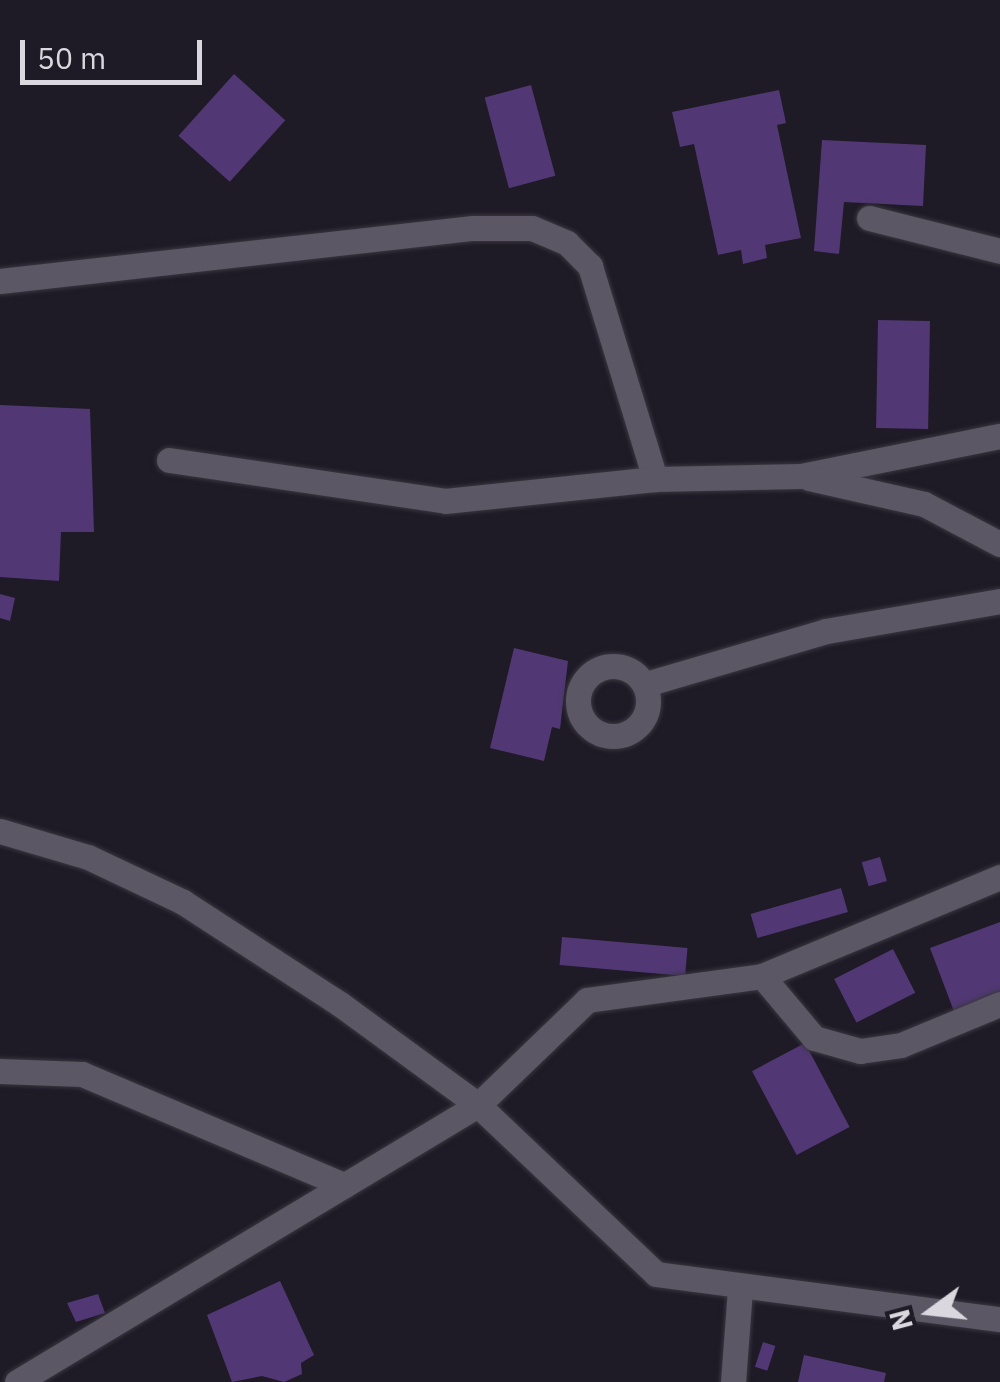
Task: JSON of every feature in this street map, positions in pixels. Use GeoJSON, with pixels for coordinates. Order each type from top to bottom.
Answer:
{"type":"FeatureCollection","features":[{"type":"Feature","properties":{"kind":"street"},"geometry":{"type":"LineString","coordinates":[[869,218],[1000,251]]}},
{"type":"Feature","properties":{"kind":"street"},"geometry":{"type":"LineString","coordinates":[[0,281],[473,228],[532,228],[567,243],[590,266],[655,479]]}},
{"type":"Feature","properties":{"kind":"street"},"geometry":{"type":"LineString","coordinates":[[168,460],[445,501],[655,479],[801,476],[1000,436]]}},
{"type":"Feature","properties":{"kind":"street"},"geometry":{"type":"LineString","coordinates":[[801,476],[924,504],[1000,544]]}},
{"type":"Feature","properties":{"kind":"street"},"geometry":{"type":"LineString","coordinates":[[646,684],[826,631],[1000,601]]}},
{"type":"Feature","properties":{"kind":"street"},"geometry":{"type":"LineString","coordinates":[[0,831],[88,857],[183,902],[478,1105],[656,1274],[740,1289],[1000,1319]]}},
{"type":"Feature","properties":{"kind":"street"},"geometry":{"type":"LineString","coordinates":[[16,1382],[478,1105],[587,1000],[762,976],[1000,877]]}},
{"type":"Feature","properties":{"kind":"street"},"geometry":{"type":"LineString","coordinates":[[762,976],[814,1038],[860,1051],[900,1045],[1000,1004]]}},
{"type":"Feature","properties":{"kind":"street"},"geometry":{"type":"LineString","coordinates":[[0,1071],[82,1074],[344,1185]]}},
{"type":"Feature","properties":{"kind":"street"},"geometry":{"type":"LineString","coordinates":[[734,1382],[740,1289]]}},
{"type":"Feature","properties":{"kind":"building"},"geometry":{"type":"Polygon","coordinates":[[[234,74],[285,120],[230,182],[178,136],[234,74]]]}},
{"type":"Feature","properties":{"kind":"building"},"geometry":{"type":"Polygon","coordinates":[[[531,85],[555,176],[509,188],[485,97],[531,85]]]}},
{"type":"Feature","properties":{"kind":"building"},"geometry":{"type":"Polygon","coordinates":[[[779,90],[786,123],[777,125],[801,238],[765,245],[767,258],[743,264],[741,250],[718,255],[694,144],[680,147],[672,112],[779,90]]]}},
{"type":"Feature","properties":{"kind":"building"},"geometry":{"type":"Polygon","coordinates":[[[822,140],[926,145],[923,206],[844,202],[839,254],[814,251],[822,140]]]}},
{"type":"Feature","properties":{"kind":"building"},"geometry":{"type":"Polygon","coordinates":[[[878,320],[930,321],[928,429],[876,428],[878,320]]]}},
{"type":"Feature","properties":{"kind":"building"},"geometry":{"type":"Polygon","coordinates":[[[0,405],[90,409],[94,532],[61,532],[59,581],[0,577],[0,405]]]}},
{"type":"Feature","properties":{"kind":"building"},"geometry":{"type":"Polygon","coordinates":[[[0,594],[15,598],[10,621],[0,618],[0,594]]]}},
{"type":"Feature","properties":{"kind":"building"},"geometry":{"type":"Polygon","coordinates":[[[514,648],[568,661],[560,729],[552,727],[544,761],[490,748],[514,648]]]}},
{"type":"Feature","properties":{"kind":"building"},"geometry":{"type":"Polygon","coordinates":[[[880,857],[887,881],[869,886],[862,862],[880,857]]]}},
{"type":"Feature","properties":{"kind":"building"},"geometry":{"type":"Polygon","coordinates":[[[841,888],[848,912],[758,938],[751,914],[841,888]]]}},
{"type":"Feature","properties":{"kind":"building"},"geometry":{"type":"Polygon","coordinates":[[[1000,922],[1000,997],[955,1014],[930,948],[1000,922]]]}},
{"type":"Feature","properties":{"kind":"building"},"geometry":{"type":"Polygon","coordinates":[[[562,937],[688,948],[685,976],[560,965],[562,937]]]}},
{"type":"Feature","properties":{"kind":"building"},"geometry":{"type":"Polygon","coordinates":[[[893,949],[915,993],[856,1023],[834,979],[893,949]]]}},
{"type":"Feature","properties":{"kind":"building"},"geometry":{"type":"Polygon","coordinates":[[[805,1043],[850,1127],[797,1155],[752,1071],[805,1043]]]}},
{"type":"Feature","properties":{"kind":"building"},"geometry":{"type":"Polygon","coordinates":[[[280,1281],[314,1355],[301,1363],[302,1374],[284,1382],[262,1376],[232,1382],[207,1315],[280,1281]]]}},
{"type":"Feature","properties":{"kind":"building"},"geometry":{"type":"Polygon","coordinates":[[[98,1294],[105,1313],[76,1322],[67,1303],[98,1294]]]}},
{"type":"Feature","properties":{"kind":"building"},"geometry":{"type":"Polygon","coordinates":[[[763,1342],[775,1346],[767,1371],[755,1367],[763,1342]]]}},
{"type":"Feature","properties":{"kind":"building"},"geometry":{"type":"Polygon","coordinates":[[[804,1355],[886,1373],[884,1382],[798,1382],[804,1355]]]}}]}
